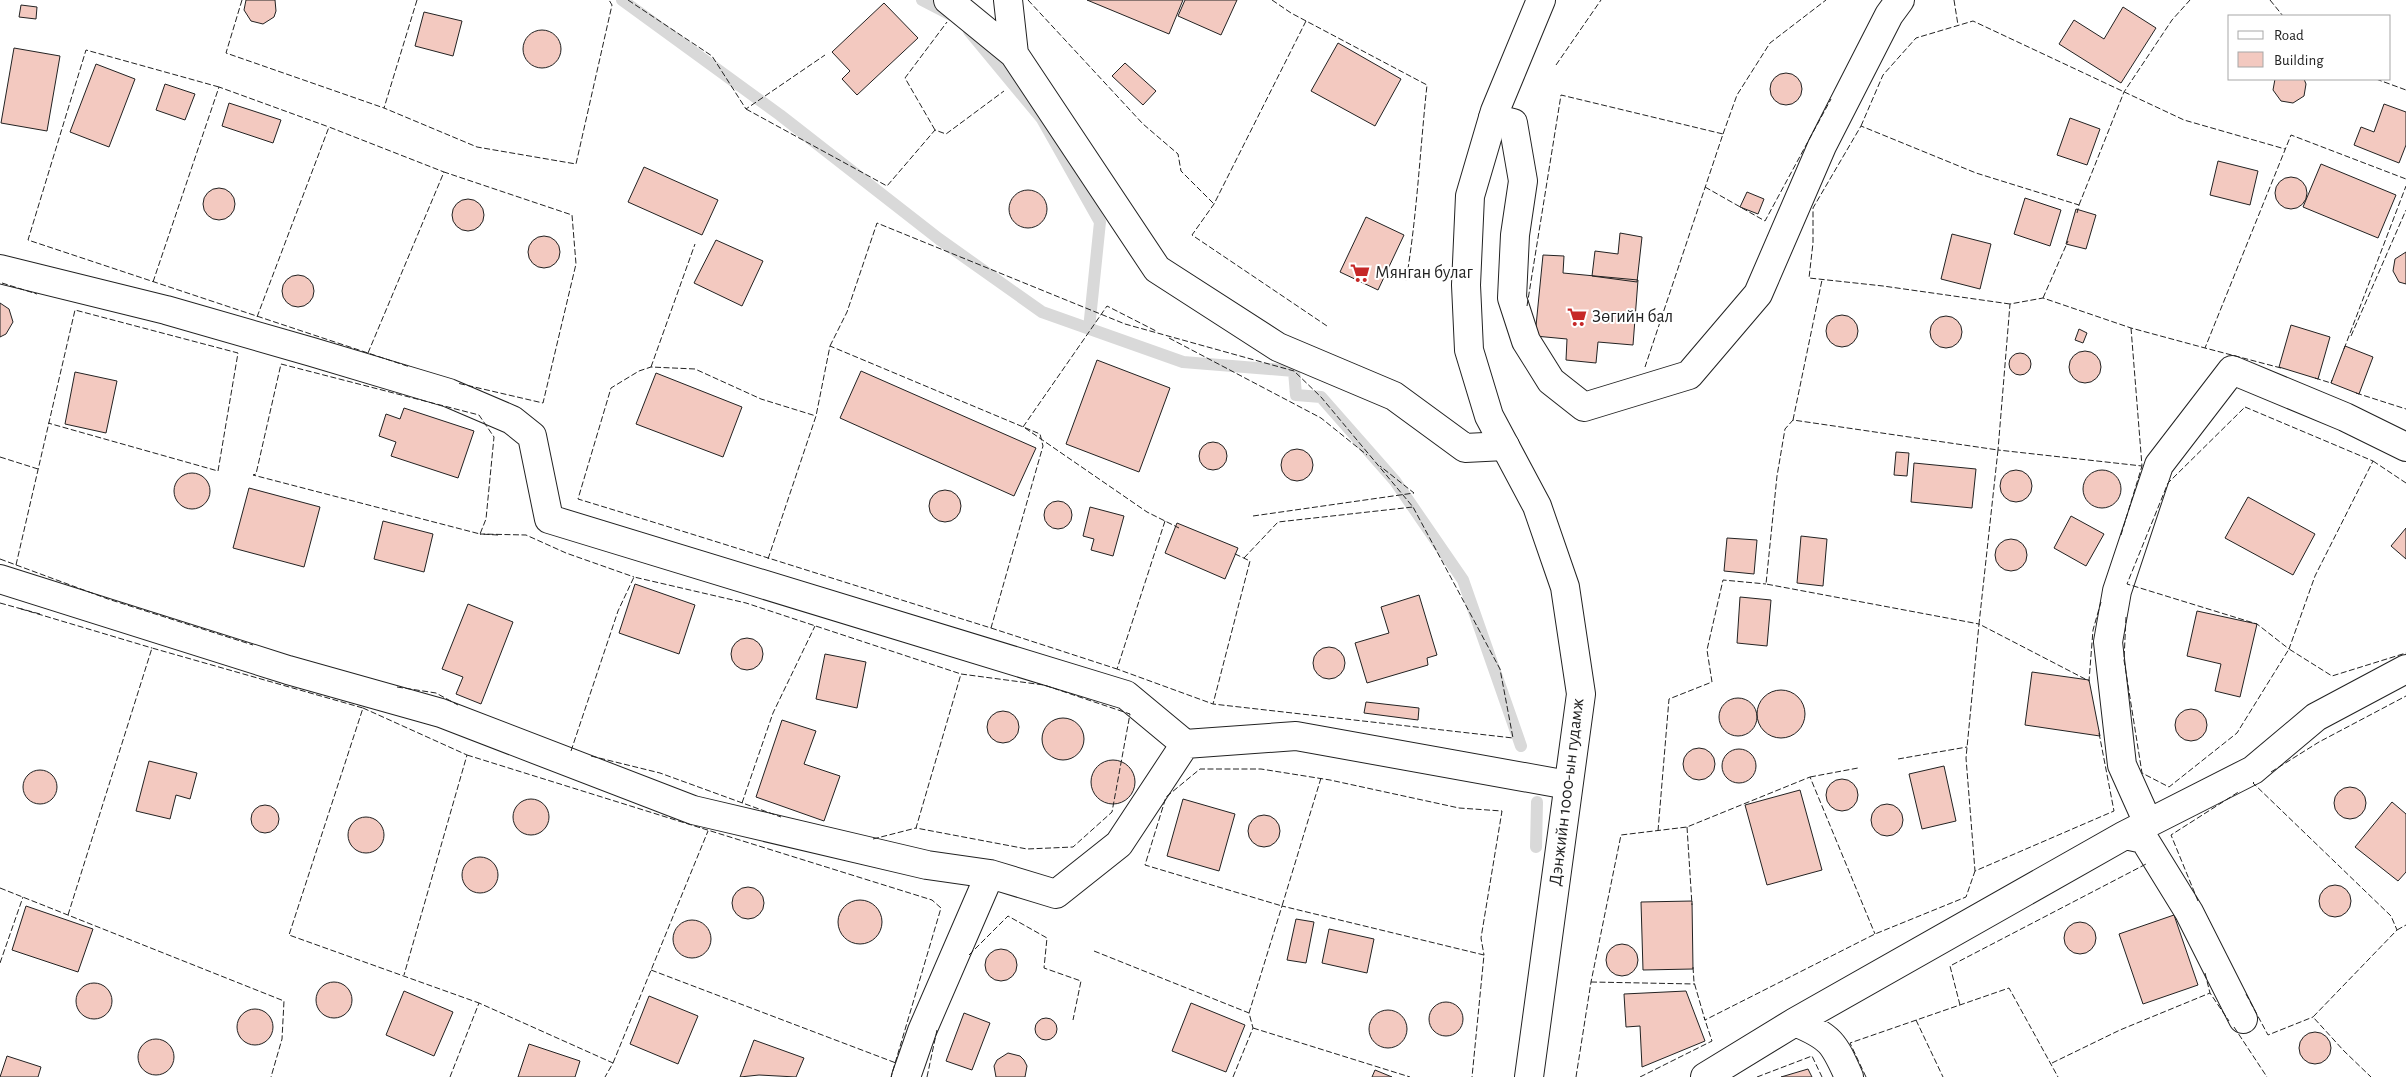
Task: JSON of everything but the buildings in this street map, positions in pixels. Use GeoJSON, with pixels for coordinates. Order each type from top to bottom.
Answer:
{"type":"FeatureCollection","features":[{"type":"Feature","properties":{"kind":"street"},"geometry":{"type":"LineString","coordinates":[[948,0],[1014,54],[1156,269],[1278,347],[1394,396],[1466,448],[1505,446]]}},
{"type":"Feature","properties":{"kind":"street"},"geometry":{"type":"LineString","coordinates":[[1008,0],[1014,54]]}},
{"type":"Feature","properties":{"kind":"street","name":"Дэнжийн 1000-ын гудамж"},"geometry":{"type":"LineString","coordinates":[[1529,1077],[1581,694],[1565,587],[1537,506],[1489,416],[1469,350],[1466,284],[1470,196],[1494,118],[1541,0]]}},
{"type":"Feature","properties":{"kind":"street"},"geometry":{"type":"LineString","coordinates":[[1494,118],[1513,123],[1523,181],[1515,235],[1512,298],[1526,341],[1551,381],[1584,407],[1689,375],[1758,294],[1822,146],[1889,15],[1900,0]]}},
{"type":"Feature","properties":{"kind":"street"},"geometry":{"type":"LineString","coordinates":[[0,269],[166,310],[449,393],[512,420],[532,436],[549,519],[1126,695],[1185,744],[1296,736],[1568,785]]}},
{"type":"Feature","properties":{"kind":"street"},"geometry":{"type":"LineString","coordinates":[[2243,1020],[2189,912],[2136,829],[2122,765],[2108,642],[2117,591],[2159,465],[2232,370],[2345,417],[2406,447]]}},
{"type":"Feature","properties":{"kind":"street"},"geometry":{"type":"LineString","coordinates":[[0,579],[278,667],[440,713],[693,810],[927,865],[990,874],[1056,894],[1119,844],[1185,744]]}},
{"type":"Feature","properties":{"kind":"street"},"geometry":{"type":"LineString","coordinates":[[1705,1077],[1795,1022],[2136,829],[2253,770],[2316,717],[2406,669]]}},
{"type":"Feature","properties":{"kind":"street"},"geometry":{"type":"LineString","coordinates":[[906,1077],[922,1031],[990,874]]}},
{"type":"Feature","properties":{"kind":"street"},"geometry":{"type":"LineString","coordinates":[[1795,1022],[1820,1032],[1835,1046],[1849,1077]]}},
{"type":"Feature","properties":{"kind":"waterway"},"geometry":{"type":"LineString","coordinates":[[622,0],[780,115],[939,239],[1042,312],[1183,362],[1294,371],[1296,395],[1321,397],[1395,481],[1463,580],[1521,746]]}},
{"type":"Feature","properties":{"kind":"waterway"},"geometry":{"type":"LineString","coordinates":[[922,0],[951,15]]}},
{"type":"Feature","properties":{"kind":"waterway"},"geometry":{"type":"LineString","coordinates":[[969,31],[1042,119],[1100,222],[1089,329]]}},
{"type":"Feature","properties":{"kind":"waterway"},"geometry":{"type":"LineString","coordinates":[[1536,847],[1537,802]]}},
{"type":"Feature","properties":{"kind":"fence"},"geometry":{"type":"LineString","coordinates":[[242,0],[226,53],[384,108]]}},
{"type":"Feature","properties":{"kind":"fence"},"geometry":{"type":"LineString","coordinates":[[417,0],[384,108],[477,147],[576,164],[612,5],[609,0]]}},
{"type":"Feature","properties":{"kind":"fence"},"geometry":{"type":"LineString","coordinates":[[628,0],[712,56],[746,109],[825,55]]}},
{"type":"Feature","properties":{"kind":"fence"},"geometry":{"type":"LineString","coordinates":[[1028,0],[1143,124],[1178,154],[1181,171],[1214,204]]}},
{"type":"Feature","properties":{"kind":"fence"},"geometry":{"type":"LineString","coordinates":[[1272,0],[1291,13],[1427,85],[1416,208],[1406,281]]}},
{"type":"Feature","properties":{"kind":"fence"},"geometry":{"type":"LineString","coordinates":[[1556,65],[1601,0]]}},
{"type":"Feature","properties":{"kind":"fence"},"geometry":{"type":"LineString","coordinates":[[1723,134],[1737,95],[1770,43],[1826,0]]}},
{"type":"Feature","properties":{"kind":"fence"},"geometry":{"type":"LineString","coordinates":[[1954,0],[1958,25]]}},
{"type":"Feature","properties":{"kind":"fence"},"geometry":{"type":"LineString","coordinates":[[2079,205],[2124,92],[2172,20],[2190,0]]}},
{"type":"Feature","properties":{"kind":"fence"},"geometry":{"type":"LineString","coordinates":[[2270,0],[2282,15]]}},
{"type":"Feature","properties":{"kind":"fence"},"geometry":{"type":"LineString","coordinates":[[1306,21],[1214,204],[1192,235],[1327,326]]}},
{"type":"Feature","properties":{"kind":"fence"},"geometry":{"type":"LineString","coordinates":[[1861,126],[1883,75],[1916,38],[1973,21],[2184,120],[2285,149]]}},
{"type":"Feature","properties":{"kind":"fence"},"geometry":{"type":"LineString","coordinates":[[935,130],[905,78],[947,22]]}},
{"type":"Feature","properties":{"kind":"fence"},"geometry":{"type":"LineString","coordinates":[[219,87],[86,50],[28,240],[410,367]]}},
{"type":"Feature","properties":{"kind":"fence"},"geometry":{"type":"LineString","coordinates":[[2379,80],[2406,90]]}},
{"type":"Feature","properties":{"kind":"fence"},"geometry":{"type":"LineString","coordinates":[[153,282],[219,87],[329,127]]}},
{"type":"Feature","properties":{"kind":"fence"},"geometry":{"type":"LineString","coordinates":[[746,109],[887,186],[935,130],[946,134],[1004,91]]}},
{"type":"Feature","properties":{"kind":"fence"},"geometry":{"type":"LineString","coordinates":[[1527,306],[1561,95],[1723,134],[1645,367]]}},
{"type":"Feature","properties":{"kind":"fence"},"geometry":{"type":"LineString","coordinates":[[1705,187],[1765,221],[1831,99]]}},
{"type":"Feature","properties":{"kind":"fence"},"geometry":{"type":"LineString","coordinates":[[2010,304],[1883,286],[1809,278],[1813,243],[1813,208],[1861,126],[1976,173],[2079,205],[2077,213]]}},
{"type":"Feature","properties":{"kind":"fence"},"geometry":{"type":"LineString","coordinates":[[257,317],[329,127],[444,172]]}},
{"type":"Feature","properties":{"kind":"fence"},"geometry":{"type":"LineString","coordinates":[[2281,368],[2205,348],[2291,135],[2406,179]]}},
{"type":"Feature","properties":{"kind":"fence"},"geometry":{"type":"LineString","coordinates":[[368,353],[444,172],[572,215],[576,264],[543,403],[457,383]]}},
{"type":"Feature","properties":{"kind":"fence"},"geometry":{"type":"LineString","coordinates":[[2344,349],[2406,186]]}},
{"type":"Feature","properties":{"kind":"fence"},"geometry":{"type":"LineString","coordinates":[[2351,336],[2406,210]]}},
{"type":"Feature","properties":{"kind":"fence"},"geometry":{"type":"LineString","coordinates":[[830,346],[847,312],[877,223],[1125,324],[1294,371],[1321,397],[1413,507],[1500,669],[1513,738],[1213,704],[1250,561],[1233,553]]}},
{"type":"Feature","properties":{"kind":"fence"},"geometry":{"type":"LineString","coordinates":[[2043,298],[2068,241]]}},
{"type":"Feature","properties":{"kind":"fence"},"geometry":{"type":"LineString","coordinates":[[651,367],[695,244]]}},
{"type":"Feature","properties":{"kind":"fence"},"geometry":{"type":"LineString","coordinates":[[1793,420],[1822,280]]}},
{"type":"Feature","properties":{"kind":"fence"},"geometry":{"type":"LineString","coordinates":[[2,283],[37,294]]}},
{"type":"Feature","properties":{"kind":"fence"},"geometry":{"type":"LineString","coordinates":[[2131,328],[2142,466],[1998,450],[2010,304],[2043,298],[2131,328],[2205,348]]}},
{"type":"Feature","properties":{"kind":"fence"},"geometry":{"type":"LineString","coordinates":[[1023,427],[1107,306],[1156,331]]}},
{"type":"Feature","properties":{"kind":"fence"},"geometry":{"type":"LineString","coordinates":[[16,565],[75,310],[238,353],[218,471],[48,423]]}},
{"type":"Feature","properties":{"kind":"fence"},"geometry":{"type":"LineString","coordinates":[[1169,338],[1321,418],[1367,455]]}},
{"type":"Feature","properties":{"kind":"fence"},"geometry":{"type":"LineString","coordinates":[[768,559],[816,416],[830,346],[1040,434],[1043,446],[991,628],[939,612],[784,563],[733,547],[578,499],[611,388],[639,371],[651,367],[695,369],[761,399],[816,416]]}},
{"type":"Feature","properties":{"kind":"fence"},"geometry":{"type":"LineString","coordinates":[[281,364],[479,415],[494,437],[486,519],[480,534],[253,475],[256,474],[281,364]]}},
{"type":"Feature","properties":{"kind":"fence"},"geometry":{"type":"LineString","coordinates":[[2315,378],[2331,383],[2332,380]]}},
{"type":"Feature","properties":{"kind":"fence"},"geometry":{"type":"LineString","coordinates":[[2356,393],[2406,409]]}},
{"type":"Feature","properties":{"kind":"fence"},"geometry":{"type":"LineString","coordinates":[[2245,407],[2373,461],[2315,576],[2289,649],[2257,624],[2127,584],[2168,483],[2245,407]]}},
{"type":"Feature","properties":{"kind":"fence"},"geometry":{"type":"LineString","coordinates":[[2099,733],[2114,811],[1975,871],[1966,758],[1979,624],[1766,584],[1777,476],[1785,429],[1793,420],[1998,450],[1979,624],[2089,681],[2093,630],[2101,602]]}},
{"type":"Feature","properties":{"kind":"fence"},"geometry":{"type":"LineString","coordinates":[[1025,428],[1147,512],[1179,528]]}},
{"type":"Feature","properties":{"kind":"fence"},"geometry":{"type":"LineString","coordinates":[[0,457],[38,469]]}},
{"type":"Feature","properties":{"kind":"fence"},"geometry":{"type":"LineString","coordinates":[[2373,461],[2406,483]]}},
{"type":"Feature","properties":{"kind":"fence"},"geometry":{"type":"LineString","coordinates":[[1253,516],[1414,493],[1380,466]]}},
{"type":"Feature","properties":{"kind":"fence"},"geometry":{"type":"LineString","coordinates":[[2121,535],[2142,466]]}},
{"type":"Feature","properties":{"kind":"fence"},"geometry":{"type":"LineString","coordinates":[[1244,558],[1278,522],[1413,507]]}},
{"type":"Feature","properties":{"kind":"fence"},"geometry":{"type":"LineString","coordinates":[[1165,521],[1117,669],[1213,704]]}},
{"type":"Feature","properties":{"kind":"fence"},"geometry":{"type":"LineString","coordinates":[[498,535],[480,534],[526,535],[566,553],[634,577]]}},
{"type":"Feature","properties":{"kind":"fence"},"geometry":{"type":"LineString","coordinates":[[0,559],[108,599],[253,645]]}},
{"type":"Feature","properties":{"kind":"fence"},"geometry":{"type":"LineString","coordinates":[[571,751],[618,611],[634,577],[746,603],[961,674]]}},
{"type":"Feature","properties":{"kind":"fence"},"geometry":{"type":"LineString","coordinates":[[1658,831],[1669,699],[1712,682],[1707,650],[1723,580],[1766,584]]}},
{"type":"Feature","properties":{"kind":"fence"},"geometry":{"type":"LineString","coordinates":[[0,603],[18,608]]}},
{"type":"Feature","properties":{"kind":"fence"},"geometry":{"type":"LineString","coordinates":[[40,614],[18,608],[152,648]]}},
{"type":"Feature","properties":{"kind":"fence"},"geometry":{"type":"LineString","coordinates":[[2126,617],[2124,660],[2142,773],[2169,787],[2237,733],[2289,649],[2332,676],[2406,653]]}},
{"type":"Feature","properties":{"kind":"fence"},"geometry":{"type":"LineString","coordinates":[[742,803],[773,713],[815,626]]}},
{"type":"Feature","properties":{"kind":"fence"},"geometry":{"type":"LineString","coordinates":[[991,628],[1117,669]]}},
{"type":"Feature","properties":{"kind":"fence"},"geometry":{"type":"LineString","coordinates":[[68,915],[152,648],[363,708],[289,935],[479,1003]]}},
{"type":"Feature","properties":{"kind":"fence"},"geometry":{"type":"LineString","coordinates":[[961,674],[1044,685],[1130,714],[1112,812],[1073,847],[1027,849],[916,828],[961,674]]}},
{"type":"Feature","properties":{"kind":"fence"},"geometry":{"type":"LineString","coordinates":[[397,687],[436,693],[458,705]]}},
{"type":"Feature","properties":{"kind":"fence"},"geometry":{"type":"LineString","coordinates":[[2271,772],[2319,742],[2406,696]]}},
{"type":"Feature","properties":{"kind":"fence"},"geometry":{"type":"LineString","coordinates":[[363,708],[467,755],[404,975]]}},
{"type":"Feature","properties":{"kind":"fence"},"geometry":{"type":"LineString","coordinates":[[1898,759],[1967,747]]}},
{"type":"Feature","properties":{"kind":"fence"},"geometry":{"type":"LineString","coordinates":[[467,755],[932,900],[941,908],[891,1077]]}},
{"type":"Feature","properties":{"kind":"fence"},"geometry":{"type":"LineString","coordinates":[[591,756],[660,773],[781,817]]}},
{"type":"Feature","properties":{"kind":"fence"},"geometry":{"type":"LineString","coordinates":[[1810,777],[1858,768]]}},
{"type":"Feature","properties":{"kind":"fence"},"geometry":{"type":"LineString","coordinates":[[1321,778],[1282,906],[1145,865],[1166,797],[1200,769],[1261,769],[1330,780],[1459,808],[1502,811],[1481,938],[1484,955]]}},
{"type":"Feature","properties":{"kind":"fence"},"geometry":{"type":"LineString","coordinates":[[1576,1077],[1591,982],[1621,835],[1687,827],[1810,777],[1875,934]]}},
{"type":"Feature","properties":{"kind":"fence"},"geometry":{"type":"LineString","coordinates":[[2254,782],[2391,916],[2397,930],[2313,1017],[2371,1077]]}},
{"type":"Feature","properties":{"kind":"fence"},"geometry":{"type":"LineString","coordinates":[[2198,901],[2171,835],[2240,791]]}},
{"type":"Feature","properties":{"kind":"fence"},"geometry":{"type":"LineString","coordinates":[[1687,827],[1692,905]]}},
{"type":"Feature","properties":{"kind":"fence"},"geometry":{"type":"LineString","coordinates":[[873,839],[916,828]]}},
{"type":"Feature","properties":{"kind":"fence"},"geometry":{"type":"LineString","coordinates":[[613,1063],[708,831]]}},
{"type":"Feature","properties":{"kind":"fence"},"geometry":{"type":"LineString","coordinates":[[1960,1005],[1950,966],[2148,863]]}},
{"type":"Feature","properties":{"kind":"fence"},"geometry":{"type":"LineString","coordinates":[[1693,967],[1694,982],[1705,1020],[1875,934],[1966,897],[1975,871]]}},
{"type":"Feature","properties":{"kind":"fence"},"geometry":{"type":"LineString","coordinates":[[0,888],[284,1001],[282,1039],[271,1077]]}},
{"type":"Feature","properties":{"kind":"fence"},"geometry":{"type":"LineString","coordinates":[[0,963],[23,897]]}},
{"type":"Feature","properties":{"kind":"fence"},"geometry":{"type":"LineString","coordinates":[[1233,1077],[1253,1028],[1249,1013],[1282,906],[1484,955],[1472,1077]]}},
{"type":"Feature","properties":{"kind":"fence"},"geometry":{"type":"LineString","coordinates":[[969,955],[1008,916],[1047,938],[1044,968],[1081,981],[1073,1020]]}},
{"type":"Feature","properties":{"kind":"fence"},"geometry":{"type":"LineString","coordinates":[[2397,930],[2406,925]]}},
{"type":"Feature","properties":{"kind":"fence"},"geometry":{"type":"LineString","coordinates":[[1094,951],[1249,1013]]}},
{"type":"Feature","properties":{"kind":"fence"},"geometry":{"type":"LineString","coordinates":[[651,970],[896,1063]]}},
{"type":"Feature","properties":{"kind":"fence"},"geometry":{"type":"LineString","coordinates":[[2205,973],[2210,993],[2229,1021]]}},
{"type":"Feature","properties":{"kind":"fence"},"geometry":{"type":"LineString","coordinates":[[1591,982],[1695,984]]}},
{"type":"Feature","properties":{"kind":"fence"},"geometry":{"type":"LineString","coordinates":[[1866,1077],[1850,1043],[2009,988],[2058,1077]]}},
{"type":"Feature","properties":{"kind":"fence"},"geometry":{"type":"LineString","coordinates":[[2052,1063],[2120,1030],[2210,993]]}},
{"type":"Feature","properties":{"kind":"fence"},"geometry":{"type":"LineString","coordinates":[[2246,994],[2268,1035],[2313,1017]]}},
{"type":"Feature","properties":{"kind":"fence"},"geometry":{"type":"LineString","coordinates":[[450,1077],[479,1003],[613,1063],[605,1077]]}},
{"type":"Feature","properties":{"kind":"fence"},"geometry":{"type":"LineString","coordinates":[[1640,1077],[1712,1041],[1704,1017]]}},
{"type":"Feature","properties":{"kind":"fence"},"geometry":{"type":"LineString","coordinates":[[1916,1020],[1943,1077]]}},
{"type":"Feature","properties":{"kind":"fence"},"geometry":{"type":"LineString","coordinates":[[2234,1027],[2267,1077]]}},
{"type":"Feature","properties":{"kind":"fence"},"geometry":{"type":"LineString","coordinates":[[1253,1028],[1410,1077]]}},
{"type":"Feature","properties":{"kind":"fence"},"geometry":{"type":"LineString","coordinates":[[927,1077],[937,1030]]}},
{"type":"Feature","properties":{"kind":"fence"},"geometry":{"type":"LineString","coordinates":[[1757,1077],[1812,1056],[1822,1077]]}},
{"type":"Feature","properties":{"kind":"place","name":"Мянган булаг"},"geometry":{"type":"Point","coordinates":[1360,273]}},
{"type":"Feature","properties":{"kind":"place","name":"Зөгийн бал"},"geometry":{"type":"Point","coordinates":[1577,317]}}]}
